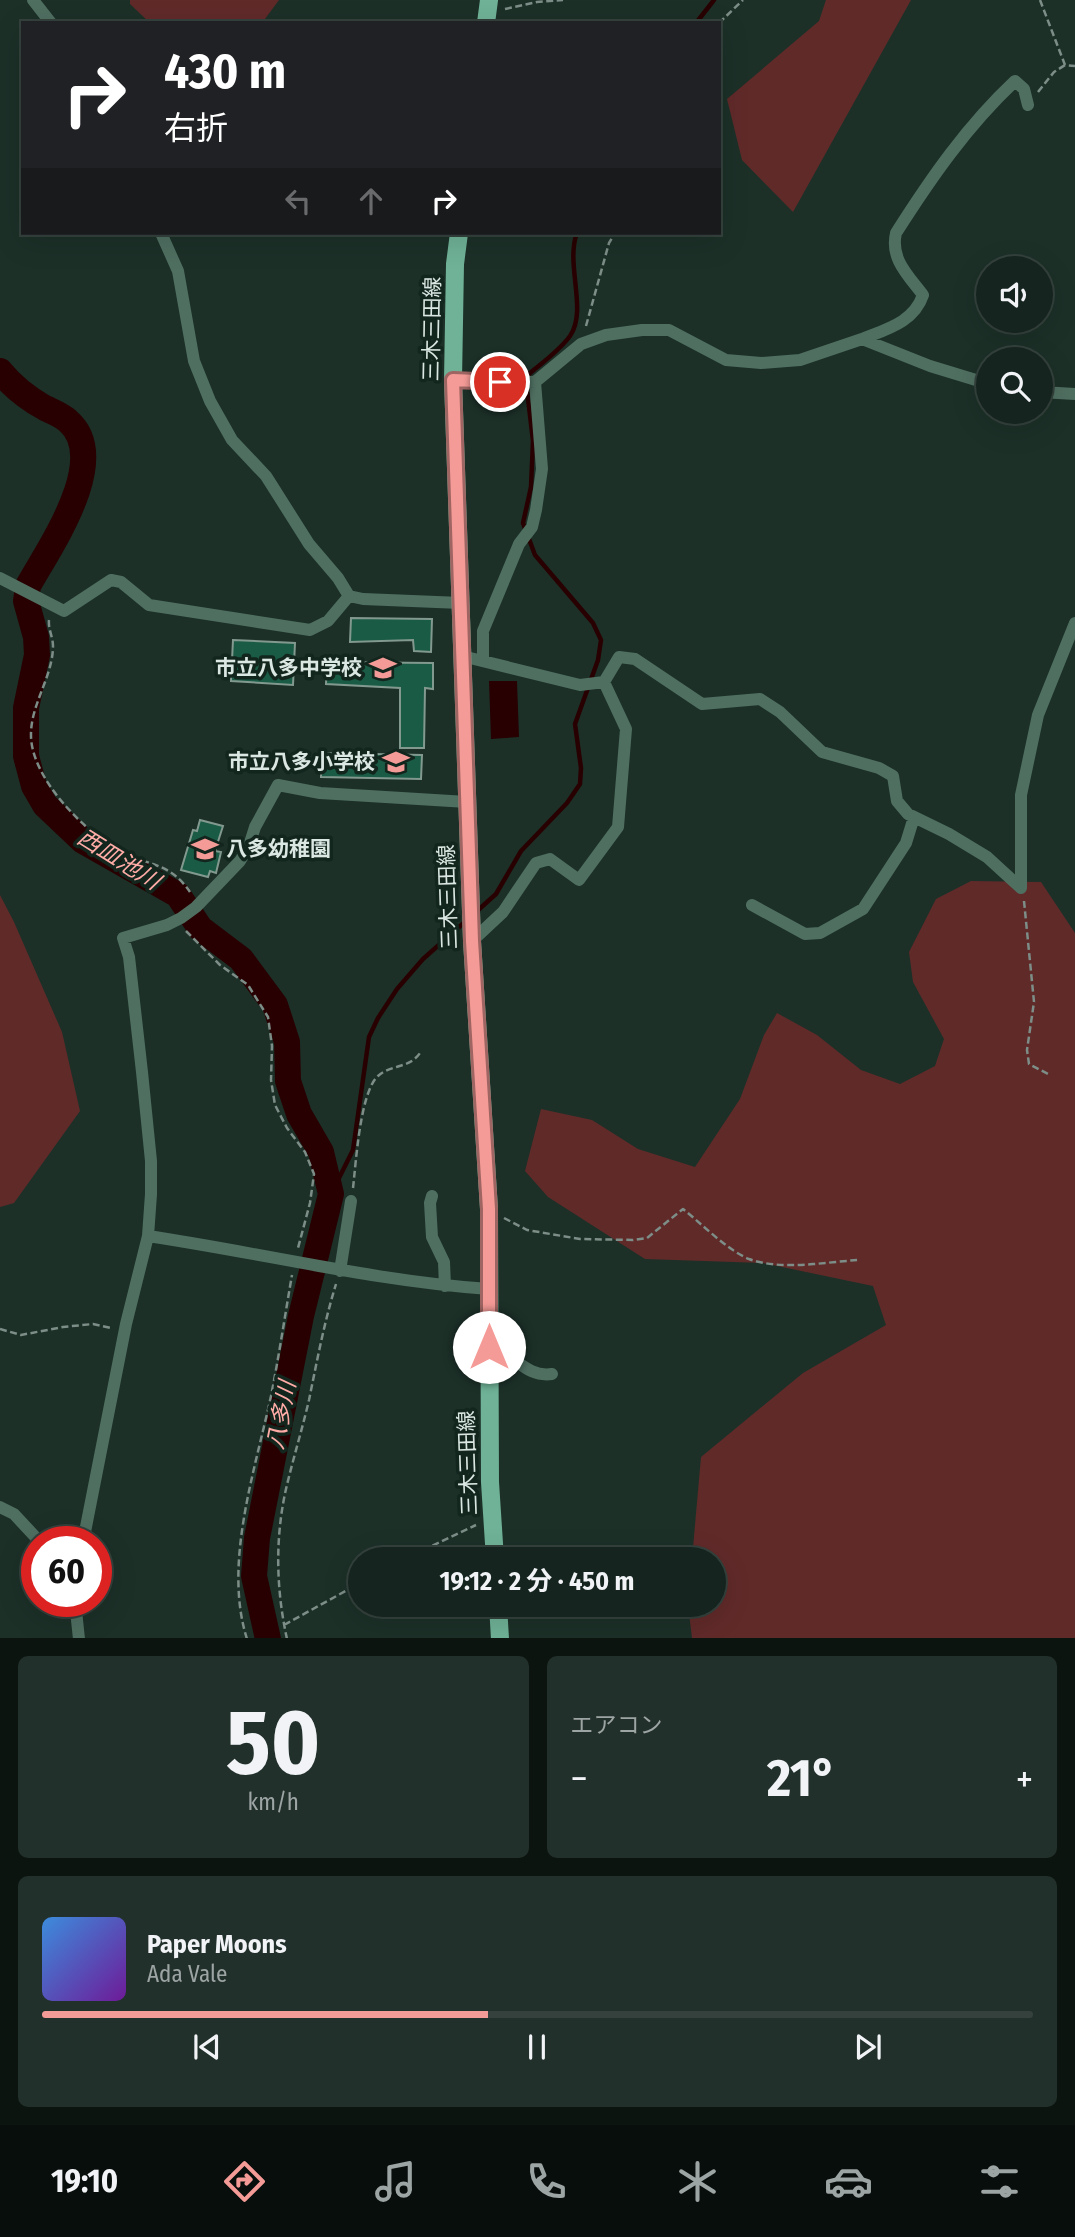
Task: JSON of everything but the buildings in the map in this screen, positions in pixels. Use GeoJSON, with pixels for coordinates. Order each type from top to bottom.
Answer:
{"type":"FeatureCollection","features":[{"type":"Feature","properties":{"kind":"main road","name":"三木三田線"},"geometry":{"type":"LineString","coordinates":[[459,235],[455,264],[453,380],[472,928],[489,1209],[494,1547]]}},
{"type":"Feature","properties":{"kind":"main road"},"geometry":{"type":"LineString","coordinates":[[499,1617],[500,1638]]}},
{"type":"Feature","properties":{"kind":"street"},"geometry":{"type":"LineString","coordinates":[[33,0],[49,21]]}},
{"type":"Feature","properties":{"kind":"street"},"geometry":{"type":"LineString","coordinates":[[453,380],[535,382],[581,344],[606,335],[642,330],[668,330],[726,360],[761,363],[800,360],[862,339],[904,320],[920,304],[923,295],[898,263],[893,245],[896,233],[944,161],[986,108],[1015,81],[1024,89],[1028,105]]}},
{"type":"Feature","properties":{"kind":"street"},"geometry":{"type":"LineString","coordinates":[[162,235],[178,271],[194,361],[210,401],[232,440],[266,476],[309,544],[338,578],[349,596],[363,599],[461,603]]}},
{"type":"Feature","properties":{"kind":"street"},"geometry":{"type":"LineString","coordinates":[[862,339],[930,366],[976,380]]}},
{"type":"Feature","properties":{"kind":"street"},"geometry":{"type":"LineString","coordinates":[[483,661],[483,631],[519,544],[532,527],[536,510],[542,469],[535,382]]}},
{"type":"Feature","properties":{"kind":"street"},"geometry":{"type":"LineString","coordinates":[[1053,393],[1075,394]]}},
{"type":"Feature","properties":{"kind":"street"},"geometry":{"type":"LineString","coordinates":[[0,579],[64,611],[111,580],[121,582],[149,605],[310,630],[328,621],[349,596]]}},
{"type":"Feature","properties":{"kind":"street"},"geometry":{"type":"LineString","coordinates":[[1021,888],[1021,795],[1038,715],[1075,622]]}},
{"type":"Feature","properties":{"kind":"street"},"geometry":{"type":"LineString","coordinates":[[462,656],[580,685],[604,682]]}},
{"type":"Feature","properties":{"kind":"street"},"geometry":{"type":"LineString","coordinates":[[604,682],[619,657],[635,659],[702,704],[760,699],[780,712],[822,752],[879,768],[893,776],[897,801],[908,814],[988,857],[1021,888]]}},
{"type":"Feature","properties":{"kind":"street"},"geometry":{"type":"LineString","coordinates":[[472,928],[503,912],[536,863],[550,859],[579,880],[618,827],[626,729],[604,682]]}},
{"type":"Feature","properties":{"kind":"street"},"geometry":{"type":"LineString","coordinates":[[86,1526],[124,1331],[148,1236],[151,1194],[151,1161],[124,938],[167,925],[197,905],[240,861],[278,785],[320,793],[467,802]]}},
{"type":"Feature","properties":{"kind":"street"},"geometry":{"type":"LineString","coordinates":[[752,905],[805,934],[820,933],[863,909],[906,843],[914,817]]}},
{"type":"Feature","properties":{"kind":"street"},"geometry":{"type":"LineString","coordinates":[[432,1196],[432,1237],[444,1262],[445,1286]]}},
{"type":"Feature","properties":{"kind":"street"},"geometry":{"type":"LineString","coordinates":[[335,1270],[351,1201]]}},
{"type":"Feature","properties":{"kind":"street"},"geometry":{"type":"LineString","coordinates":[[148,1236],[223,1247],[335,1270],[445,1286],[489,1289]]}},
{"type":"Feature","properties":{"kind":"street"},"geometry":{"type":"LineString","coordinates":[[489,1347],[502,1349],[531,1373],[541,1376],[552,1374]]}},
{"type":"Feature","properties":{"kind":"street"},"geometry":{"type":"LineString","coordinates":[[0,1507],[14,1514],[25,1526]]}},
{"type":"Feature","properties":{"kind":"street"},"geometry":{"type":"LineString","coordinates":[[77,1617],[79,1638]]}},
{"type":"Feature","properties":{"kind":"path"},"geometry":{"type":"LineString","coordinates":[[488,12],[537,2],[563,0]]}},
{"type":"Feature","properties":{"kind":"path"},"geometry":{"type":"LineString","coordinates":[[721,21],[743,0]]}},
{"type":"Feature","properties":{"kind":"path"},"geometry":{"type":"LineString","coordinates":[[1040,0],[1065,65]]}},
{"type":"Feature","properties":{"kind":"path"},"geometry":{"type":"LineString","coordinates":[[1028,105],[1054,72],[1065,65],[1075,66]]}},
{"type":"Feature","properties":{"kind":"path"},"geometry":{"type":"LineString","coordinates":[[581,344],[609,243],[614,235]]}},
{"type":"Feature","properties":{"kind":"path"},"geometry":{"type":"LineString","coordinates":[[52,606],[48,624],[53,647],[31,734],[41,773],[90,831],[124,854],[152,862],[170,871],[183,881],[197,905]]}},
{"type":"Feature","properties":{"kind":"path"},"geometry":{"type":"LineString","coordinates":[[1021,888],[1034,1002],[1027,1050],[1029,1063],[1048,1074]]}},
{"type":"Feature","properties":{"kind":"path"},"geometry":{"type":"LineString","coordinates":[[351,1201],[365,1102],[374,1079],[381,1073],[409,1064],[420,1053]]}},
{"type":"Feature","properties":{"kind":"path"},"geometry":{"type":"LineString","coordinates":[[489,1209],[527,1230],[580,1239],[633,1240],[647,1238],[683,1209],[748,1258],[776,1265],[859,1259]]}},
{"type":"Feature","properties":{"kind":"path"},"geometry":{"type":"LineString","coordinates":[[287,1638],[279,1603],[277,1559],[285,1492],[309,1401],[335,1270]]}},
{"type":"Feature","properties":{"kind":"path"},"geometry":{"type":"LineString","coordinates":[[0,1329],[22,1335],[93,1324],[124,1331]]}},
{"type":"Feature","properties":{"kind":"path"},"geometry":{"type":"LineString","coordinates":[[429,1547],[473,1526],[492,1521]]}},
{"type":"Feature","properties":{"kind":"path"},"geometry":{"type":"LineString","coordinates":[[284,1625],[348,1590]]}},
{"type":"Feature","properties":{"kind":"shaded area"},"geometry":{"type":"Polygon","coordinates":[[[130,0],[279,0],[263,21],[148,21],[130,4],[130,0]]]}},
{"type":"Feature","properties":{"kind":"shaded area"},"geometry":{"type":"Polygon","coordinates":[[[826,0],[911,0],[793,212],[742,160],[727,99],[819,21],[826,0]]]}},
{"type":"Feature","properties":{"kind":"shaded area"},"geometry":{"type":"Polygon","coordinates":[[[489,681],[517,681],[519,737],[491,739],[489,681]]]}},
{"type":"Feature","properties":{"kind":"shaded area"},"geometry":{"type":"Polygon","coordinates":[[[971,881],[1041,882],[1075,933],[1075,1638],[692,1638],[689,1617],[726,1617],[726,1547],[693,1547],[701,1457],[803,1373],[886,1325],[873,1286],[763,1263],[645,1259],[548,1197],[525,1171],[541,1109],[592,1120],[638,1149],[695,1167],[740,1099],[764,1035],[777,1013],[817,1035],[861,1070],[900,1084],[935,1066],[944,1039],[913,982],[909,952],[936,899],[971,881]]]}},
{"type":"Feature","properties":{"kind":"shaded area"},"geometry":{"type":"Polygon","coordinates":[[[0,895],[62,1032],[80,1111],[14,1203],[0,1207],[0,895]]]}},
{"type":"Feature","properties":{"kind":"waterway"},"geometry":{"type":"LineString","coordinates":[[698,21],[714,0]]}},
{"type":"Feature","properties":{"kind":"waterway"},"geometry":{"type":"LineString","coordinates":[[476,912],[496,894],[521,851],[567,803],[580,784],[581,768],[575,724],[598,660],[601,640],[593,623],[535,555],[523,523],[531,487],[533,441],[527,390],[529,374],[561,346],[575,325],[577,300],[573,259],[576,235]]}},
{"type":"Feature","properties":{"kind":"waterway","name":"西皿池川"},"geometry":{"type":"LineString","coordinates":[[0,371],[26,396],[68,421],[80,437],[83,457],[80,480],[72,504],[28,586],[26,601],[36,637],[37,655],[26,708],[26,756],[34,786],[45,805],[83,841],[178,895],[200,928],[241,959],[275,1005],[287,1042],[288,1081],[299,1114],[321,1152],[331,1194],[301,1316],[257,1538],[254,1576],[268,1638]]}},
{"type":"Feature","properties":{"kind":"waterway"},"geometry":{"type":"LineString","coordinates":[[331,1194],[353,1150],[369,1037],[378,1018],[397,989],[423,959],[467,920]]}},
{"type":"Feature","properties":{"kind":"place","name":"市立八多中学校"},"geometry":{"type":"Point","coordinates":[383,668]}},
{"type":"Feature","properties":{"kind":"place","name":"市立八多小学校"},"geometry":{"type":"Point","coordinates":[396,762]}},
{"type":"Feature","properties":{"kind":"place","name":"八多幼稚園"},"geometry":{"type":"Point","coordinates":[205,849]}},
{"type":"Feature","properties":{"kind":"route"},"geometry":{"type":"LineString","coordinates":[[489,1347],[489,1209],[472,941],[453,380],[500,382]]}},
{"type":"Feature","properties":{"kind":"water label","name":"八多川"},"geometry":{"type":"Point","coordinates":[281,1415]}}]}
